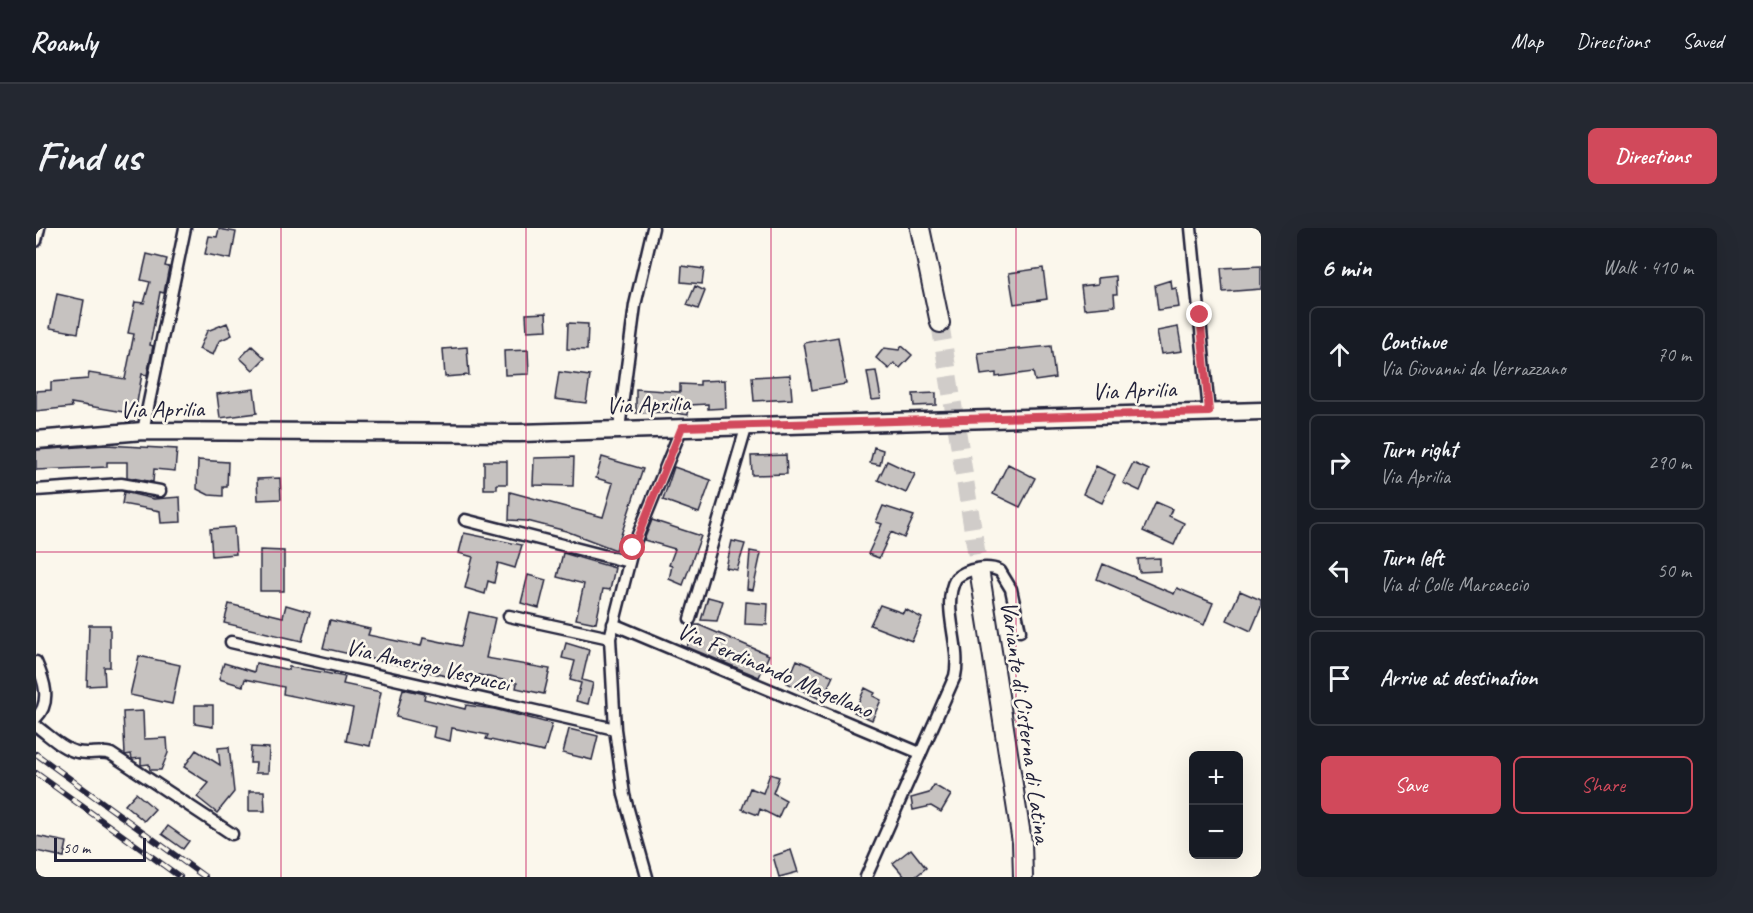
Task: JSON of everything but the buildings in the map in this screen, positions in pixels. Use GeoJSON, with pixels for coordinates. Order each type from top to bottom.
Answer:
{"type":"FeatureCollection","features":[{"type":"Feature","properties":{"kind":"main road"},"geometry":{"type":"LineString","coordinates":[[920,228],[940,323]]}},
{"type":"Feature","properties":{"kind":"main road","name":"Variante di Cisterna di Latina"},"geometry":{"type":"LineString","coordinates":[[980,575],[1022,842],[1023,877]]}},
{"type":"Feature","properties":{"kind":"street"},"geometry":{"type":"LineString","coordinates":[[36,241],[39,228]]}},
{"type":"Feature","properties":{"kind":"street"},"geometry":{"type":"LineString","coordinates":[[142,432],[185,228]]}},
{"type":"Feature","properties":{"kind":"street"},"geometry":{"type":"LineString","coordinates":[[619,429],[635,305],[653,228]]}},
{"type":"Feature","properties":{"kind":"street"},"geometry":{"type":"LineString","coordinates":[[1191,228],[1209,412]]}},
{"type":"Feature","properties":{"kind":"street","name":"Via Aprilia"},"geometry":{"type":"LineString","coordinates":[[36,440],[142,432],[519,433],[1261,411]]}},
{"type":"Feature","properties":{"kind":"street"},"geometry":{"type":"LineString","coordinates":[[690,619],[747,425]]}},
{"type":"Feature","properties":{"kind":"street"},"geometry":{"type":"LineString","coordinates":[[647,877],[627,812],[615,729],[610,638],[629,562],[682,427]]}},
{"type":"Feature","properties":{"kind":"street"},"geometry":{"type":"LineString","coordinates":[[36,490],[121,484],[160,491]]}},
{"type":"Feature","properties":{"kind":"street"},"geometry":{"type":"LineString","coordinates":[[465,520],[629,562]]}},
{"type":"Feature","properties":{"kind":"street"},"geometry":{"type":"LineString","coordinates":[[866,877],[956,671],[957,652],[951,600],[956,578],[963,573],[984,568],[1000,571],[1011,589],[1020,631]]}},
{"type":"Feature","properties":{"kind":"street"},"geometry":{"type":"LineString","coordinates":[[509,616],[610,638]]}},
{"type":"Feature","properties":{"kind":"street","name":"Via Ferdinando Magellano"},"geometry":{"type":"LineString","coordinates":[[613,624],[920,753]]}},
{"type":"Feature","properties":{"kind":"street","name":"Via Amerigo Vespucci"},"geometry":{"type":"LineString","coordinates":[[231,642],[615,729]]}},
{"type":"Feature","properties":{"kind":"street"},"geometry":{"type":"LineString","coordinates":[[36,662],[45,693],[43,708],[36,718]]}},
{"type":"Feature","properties":{"kind":"street"},"geometry":{"type":"LineString","coordinates":[[36,726],[74,752],[111,754],[232,834]]}},
{"type":"Feature","properties":{"kind":"tunnel"},"geometry":{"type":"LineString","coordinates":[[940,323],[980,575]]}},
{"type":"Feature","properties":{"kind":"railway"},"geometry":{"type":"LineString","coordinates":[[36,754],[205,877]]}},
{"type":"Feature","properties":{"kind":"railway"},"geometry":{"type":"LineString","coordinates":[[36,773],[180,877]]}},
{"type":"Feature","properties":{"kind":"route"},"geometry":{"type":"LineString","coordinates":[[633,548],[682,427],[1209,412],[1200,315]]}}]}
